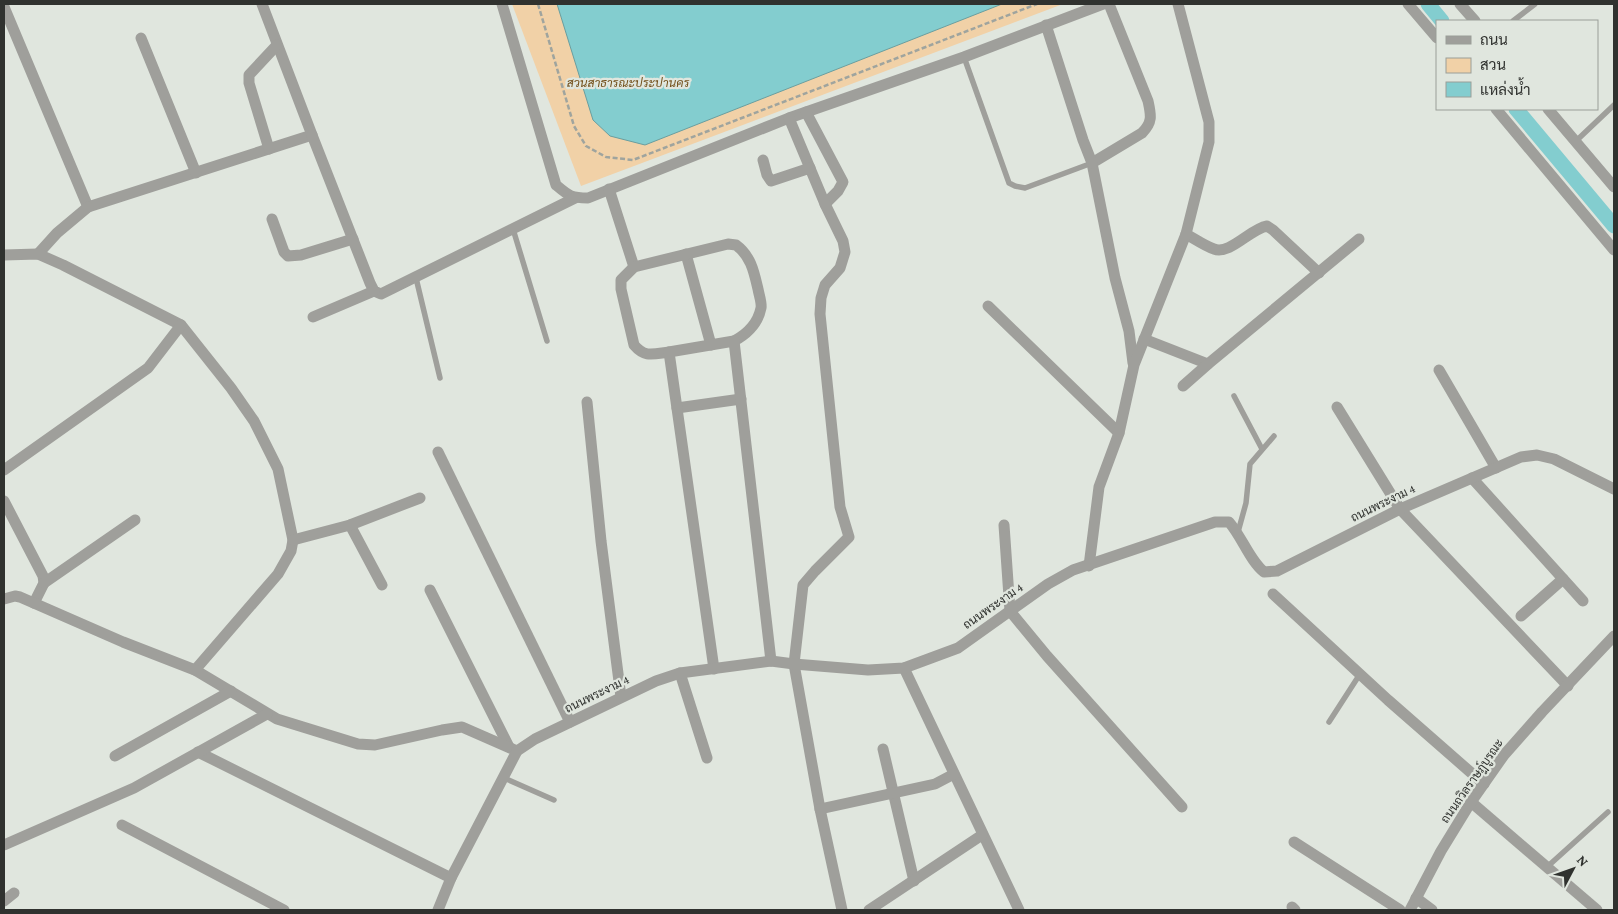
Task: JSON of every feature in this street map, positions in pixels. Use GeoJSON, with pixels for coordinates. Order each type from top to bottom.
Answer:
{"type":"FeatureCollection","features":[{"type":"Feature","properties":{"kind":"street"},"geometry":{"type":"LineString","coordinates":[[262,4],[374,291],[381,294],[416,278],[575,198]]}},
{"type":"Feature","properties":{"kind":"street"},"geometry":{"type":"LineString","coordinates":[[502,4],[556,185],[569,197],[575,198],[588,198],[789,118],[964,57],[1103,4]]}},
{"type":"Feature","properties":{"kind":"street"},"geometry":{"type":"LineString","coordinates":[[1092,163],[1142,133],[1149,126],[1151,116],[1148,101],[1109,4]]}},
{"type":"Feature","properties":{"kind":"street"},"geometry":{"type":"LineString","coordinates":[[1089,566],[1099,487],[1119,433],[1134,365],[1186,234],[1209,142],[1209,122],[1178,4]]}},
{"type":"Feature","properties":{"kind":"street"},"geometry":{"type":"LineString","coordinates":[[1408,4],[1436,37]]}},
{"type":"Feature","properties":{"kind":"street"},"geometry":{"type":"LineString","coordinates":[[1460,4],[1474,20]]}},
{"type":"Feature","properties":{"kind":"street"},"geometry":{"type":"LineString","coordinates":[[4,7],[88,207]]}},
{"type":"Feature","properties":{"kind":"street"},"geometry":{"type":"LineString","coordinates":[[1046,25],[1092,163],[1115,278],[1129,331],[1134,365]]}},
{"type":"Feature","properties":{"kind":"street"},"geometry":{"type":"LineString","coordinates":[[141,38],[196,172]]}},
{"type":"Feature","properties":{"kind":"street"},"geometry":{"type":"LineString","coordinates":[[269,149],[249,83],[249,75],[278,45]]}},
{"type":"Feature","properties":{"kind":"street"},"geometry":{"type":"LineString","coordinates":[[1497,110],[1614,250]]}},
{"type":"Feature","properties":{"kind":"street"},"geometry":{"type":"LineString","coordinates":[[1549,110],[1614,187]]}},
{"type":"Feature","properties":{"kind":"street"},"geometry":{"type":"LineString","coordinates":[[806,112],[843,182],[838,191],[825,204]]}},
{"type":"Feature","properties":{"kind":"street"},"geometry":{"type":"LineString","coordinates":[[789,118],[825,204],[843,241],[845,252],[840,268],[825,285],[821,298],[820,314],[840,507],[848,537],[803,585],[794,664],[820,809],[842,910]]}},
{"type":"Feature","properties":{"kind":"street"},"geometry":{"type":"LineString","coordinates":[[38,254],[57,233],[88,207],[312,135]]}},
{"type":"Feature","properties":{"kind":"street"},"geometry":{"type":"LineString","coordinates":[[763,160],[767,175],[771,181],[810,168]]}},
{"type":"Feature","properties":{"kind":"street"},"geometry":{"type":"LineString","coordinates":[[609,189],[634,267]]}},
{"type":"Feature","properties":{"kind":"street"},"geometry":{"type":"LineString","coordinates":[[272,219],[284,252],[288,256],[301,255],[353,239]]}},
{"type":"Feature","properties":{"kind":"street"},"geometry":{"type":"LineString","coordinates":[[1186,234],[1214,250],[1223,250],[1260,227],[1267,226],[1319,273]]}},
{"type":"Feature","properties":{"kind":"street"},"geometry":{"type":"LineString","coordinates":[[1183,386],[1359,239]]}},
{"type":"Feature","properties":{"kind":"street"},"geometry":{"type":"LineString","coordinates":[[728,244],[736,244],[747,256],[752,266],[762,306],[758,317],[748,332],[734,341],[650,355],[640,352],[634,345],[621,289],[621,280],[634,267],[686,254],[728,244]]}},
{"type":"Feature","properties":{"kind":"street"},"geometry":{"type":"LineString","coordinates":[[4,255],[38,254],[181,325],[231,388],[254,421],[278,469],[293,540],[291,550],[278,574],[195,670]]}},
{"type":"Feature","properties":{"kind":"street"},"geometry":{"type":"LineString","coordinates":[[686,254],[711,345]]}},
{"type":"Feature","properties":{"kind":"street"},"geometry":{"type":"LineString","coordinates":[[313,317],[374,291]]}},
{"type":"Feature","properties":{"kind":"street"},"geometry":{"type":"LineString","coordinates":[[988,306],[1119,433]]}},
{"type":"Feature","properties":{"kind":"street"},"geometry":{"type":"LineString","coordinates":[[4,470],[148,368],[181,325]]}},
{"type":"Feature","properties":{"kind":"street"},"geometry":{"type":"LineString","coordinates":[[1144,339],[1208,364]]}},
{"type":"Feature","properties":{"kind":"street"},"geometry":{"type":"LineString","coordinates":[[734,341],[771,661]]}},
{"type":"Feature","properties":{"kind":"street"},"geometry":{"type":"LineString","coordinates":[[669,352],[714,669]]}},
{"type":"Feature","properties":{"kind":"street"},"geometry":{"type":"LineString","coordinates":[[1439,370],[1496,468]]}},
{"type":"Feature","properties":{"kind":"street"},"geometry":{"type":"LineString","coordinates":[[677,408],[741,399]]}},
{"type":"Feature","properties":{"kind":"street"},"geometry":{"type":"LineString","coordinates":[[587,402],[601,541],[621,697]]}},
{"type":"Feature","properties":{"kind":"street"},"geometry":{"type":"LineString","coordinates":[[1337,407],[1400,509],[1568,686]]}},
{"type":"Feature","properties":{"kind":"street"},"geometry":{"type":"LineString","coordinates":[[438,452],[570,722]]}},
{"type":"Feature","properties":{"kind":"street","name":"ถนนพระงาม 4"},"geometry":{"type":"LineString","coordinates":[[438,910],[451,878],[502,778],[513,749],[656,680],[680,673],[771,661],[868,670],[904,668],[958,648],[1048,584],[1074,570],[1215,522],[1230,522],[1238,532],[1258,567],[1264,572],[1277,571],[1400,509],[1521,457],[1537,455],[1554,458],[1614,489]]}},
{"type":"Feature","properties":{"kind":"street"},"geometry":{"type":"LineString","coordinates":[[1472,478],[1583,601]]}},
{"type":"Feature","properties":{"kind":"street"},"geometry":{"type":"LineString","coordinates":[[293,540],[350,525],[420,498]]}},
{"type":"Feature","properties":{"kind":"street"},"geometry":{"type":"LineString","coordinates":[[4,501],[43,576],[44,583]]}},
{"type":"Feature","properties":{"kind":"street"},"geometry":{"type":"LineString","coordinates":[[34,603],[44,583],[135,520]]}},
{"type":"Feature","properties":{"kind":"street"},"geometry":{"type":"LineString","coordinates":[[350,525],[382,585]]}},
{"type":"Feature","properties":{"kind":"street"},"geometry":{"type":"LineString","coordinates":[[1004,526],[1010,611],[1047,656],[1182,807]]}},
{"type":"Feature","properties":{"kind":"street"},"geometry":{"type":"LineString","coordinates":[[1521,616],[1563,579]]}},
{"type":"Feature","properties":{"kind":"street"},"geometry":{"type":"LineString","coordinates":[[430,590],[513,749]]}},
{"type":"Feature","properties":{"kind":"street"},"geometry":{"type":"LineString","coordinates":[[1273,594],[1484,784]]}},
{"type":"Feature","properties":{"kind":"street"},"geometry":{"type":"LineString","coordinates":[[4,599],[15,596],[20,597],[123,642],[195,670],[278,719],[358,744],[375,745],[462,727],[513,749]]}},
{"type":"Feature","properties":{"kind":"street","name":"ถนนถวิลราษฎ์บูรณะ"},"geometry":{"type":"LineString","coordinates":[[1410,910],[1441,851],[1471,802],[1504,755],[1614,636]]}},
{"type":"Feature","properties":{"kind":"street"},"geometry":{"type":"LineString","coordinates":[[904,668],[1019,910]]}},
{"type":"Feature","properties":{"kind":"street"},"geometry":{"type":"LineString","coordinates":[[680,673],[707,758]]}},
{"type":"Feature","properties":{"kind":"street"},"geometry":{"type":"LineString","coordinates":[[115,756],[231,691]]}},
{"type":"Feature","properties":{"kind":"street"},"geometry":{"type":"LineString","coordinates":[[4,845],[134,788],[267,714]]}},
{"type":"Feature","properties":{"kind":"street"},"geometry":{"type":"LineString","coordinates":[[883,749],[914,881]]}},
{"type":"Feature","properties":{"kind":"street"},"geometry":{"type":"LineString","coordinates":[[198,752],[451,878]]}},
{"type":"Feature","properties":{"kind":"street"},"geometry":{"type":"LineString","coordinates":[[820,809],[935,784],[954,774]]}},
{"type":"Feature","properties":{"kind":"street"},"geometry":{"type":"LineString","coordinates":[[1471,802],[1596,910]]}},
{"type":"Feature","properties":{"kind":"street"},"geometry":{"type":"LineString","coordinates":[[122,825],[284,910]]}},
{"type":"Feature","properties":{"kind":"street"},"geometry":{"type":"LineString","coordinates":[[869,910],[982,835]]}},
{"type":"Feature","properties":{"kind":"street"},"geometry":{"type":"LineString","coordinates":[[1294,842],[1400,910]]}},
{"type":"Feature","properties":{"kind":"street"},"geometry":{"type":"LineString","coordinates":[[4,901],[14,893]]}},
{"type":"Feature","properties":{"kind":"street"},"geometry":{"type":"LineString","coordinates":[[1416,898],[1432,910]]}},
{"type":"Feature","properties":{"kind":"lane"},"geometry":{"type":"LineString","coordinates":[[1514,20],[1535,4]]}},
{"type":"Feature","properties":{"kind":"lane"},"geometry":{"type":"LineString","coordinates":[[964,57],[1009,183],[1025,188],[1092,163]]}},
{"type":"Feature","properties":{"kind":"lane"},"geometry":{"type":"LineString","coordinates":[[1576,141],[1614,105]]}},
{"type":"Feature","properties":{"kind":"lane"},"geometry":{"type":"LineString","coordinates":[[513,230],[547,341]]}},
{"type":"Feature","properties":{"kind":"lane"},"geometry":{"type":"LineString","coordinates":[[416,278],[440,378]]}},
{"type":"Feature","properties":{"kind":"lane"},"geometry":{"type":"LineString","coordinates":[[1234,396],[1262,449]]}},
{"type":"Feature","properties":{"kind":"lane"},"geometry":{"type":"LineString","coordinates":[[1238,532],[1246,503],[1250,464],[1274,436]]}},
{"type":"Feature","properties":{"kind":"lane"},"geometry":{"type":"LineString","coordinates":[[1330,722],[1360,674]]}},
{"type":"Feature","properties":{"kind":"lane"},"geometry":{"type":"LineString","coordinates":[[502,778],[554,800]]}},
{"type":"Feature","properties":{"kind":"lane"},"geometry":{"type":"LineString","coordinates":[[1547,867],[1608,812]]}},
{"type":"Feature","properties":{"kind":"path"},"geometry":{"type":"LineString","coordinates":[[538,4],[574,126],[586,146],[606,157],[633,160],[1038,4]]}},
{"type":"Feature","properties":{"kind":"green space","name":"สวนสาธารณะประปานคร"},"geometry":{"type":"Polygon","coordinates":[[[512,4],[1063,4],[581,186],[512,4]]]}},
{"type":"Feature","properties":{"kind":"water","name":"สวนสาธารณะประปานคร"},"geometry":{"type":"Polygon","coordinates":[[[557,4],[1002,4],[645,145],[610,136],[593,120],[557,4]]]}},
{"type":"Feature","properties":{"kind":"waterway"},"geometry":{"type":"LineString","coordinates":[[1428,4],[1441,20]]}},
{"type":"Feature","properties":{"kind":"waterway"},"geometry":{"type":"LineString","coordinates":[[1517,110],[1614,226]]}}]}
